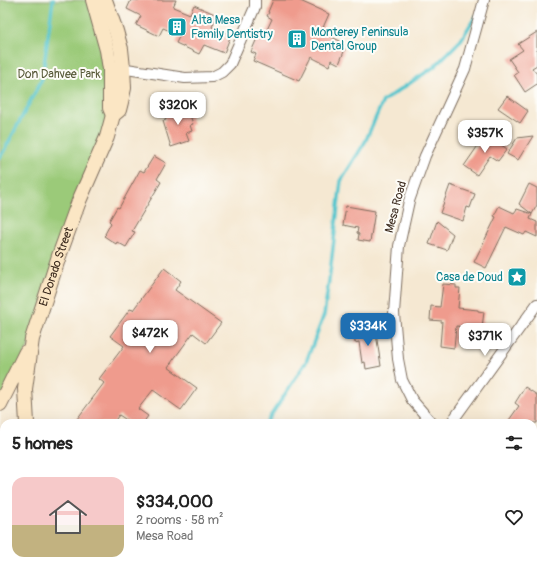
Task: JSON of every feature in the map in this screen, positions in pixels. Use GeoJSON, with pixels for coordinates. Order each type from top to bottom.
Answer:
{"type":"FeatureCollection","features":[{"type":"Feature","properties":{"kind":"street","name":"El Dorado Street"},"geometry":{"type":"LineString","coordinates":[[93,0],[107,50],[110,69],[110,108],[113,116]]}},
{"type":"Feature","properties":{"kind":"street","name":"El Dorado Street"},"geometry":{"type":"LineString","coordinates":[[27,419],[24,389],[32,339],[59,256],[79,201],[107,137],[113,116],[119,110],[124,88],[121,49],[105,0]]}},
{"type":"Feature","properties":{"kind":"street"},"geometry":{"type":"LineString","coordinates":[[102,32],[111,40],[116,65],[118,68],[185,78],[212,78],[222,72],[230,64],[255,7],[255,0]]}},
{"type":"Feature","properties":{"kind":"street","name":"Mesa Road"},"geometry":{"type":"LineString","coordinates":[[429,419],[412,400],[402,380],[398,359],[394,313],[399,246],[409,201],[425,156],[465,69],[484,0]]}},
{"type":"Feature","properties":{"kind":"street"},"geometry":{"type":"LineString","coordinates":[[454,419],[537,304]]}},
{"type":"Feature","properties":{"kind":"street"},"geometry":{"type":"LineString","coordinates":[[0,404],[32,339]]}},
{"type":"Feature","properties":{"kind":"green space","name":"Don Dahvee Park"},"geometry":{"type":"Polygon","coordinates":[[[0,0],[99,0],[115,106],[32,339],[0,403],[0,0]]]}},
{"type":"Feature","properties":{"kind":"building","name":"Alta Mesa Family Dentistry"},"geometry":{"type":"Polygon","coordinates":[[[131,0],[176,0],[173,7],[190,14],[194,5],[217,15],[212,27],[231,35],[224,53],[204,45],[199,54],[176,43],[180,35],[163,28],[159,36],[136,25],[141,16],[127,9],[131,0]]]}},
{"type":"Feature","properties":{"kind":"building","name":"Monterey Peninsula Dental Group"},"geometry":{"type":"Polygon","coordinates":[[[273,0],[298,0],[329,14],[321,32],[340,41],[337,46],[345,49],[339,64],[331,60],[329,66],[311,57],[299,81],[253,61],[256,54],[251,52],[258,36],[260,34],[264,36],[272,19],[267,16],[273,0]]]}},
{"type":"Feature","properties":{"kind":"building"},"geometry":{"type":"Polygon","coordinates":[[[537,32],[537,65],[532,68],[537,74],[537,84],[525,92],[514,75],[518,72],[509,59],[523,50],[518,44],[537,32]]]}},
{"type":"Feature","properties":{"kind":"building"},"geometry":{"type":"Polygon","coordinates":[[[507,96],[528,111],[520,123],[498,108],[507,96]]]}},
{"type":"Feature","properties":{"kind":"building"},"geometry":{"type":"Polygon","coordinates":[[[177,107],[179,112],[188,109],[193,124],[190,125],[192,131],[186,133],[189,141],[171,147],[163,121],[166,120],[163,111],[177,107]]]}},
{"type":"Feature","properties":{"kind":"building"},"geometry":{"type":"Polygon","coordinates":[[[486,134],[507,149],[498,161],[490,156],[477,175],[464,166],[486,134]]]}},
{"type":"Feature","properties":{"kind":"building"},"geometry":{"type":"Polygon","coordinates":[[[533,136],[518,160],[507,154],[517,138],[533,136]]]}},
{"type":"Feature","properties":{"kind":"building"},"geometry":{"type":"Polygon","coordinates":[[[154,156],[166,163],[157,179],[161,182],[132,231],[135,232],[126,247],[117,242],[116,244],[104,236],[111,223],[109,221],[117,207],[119,208],[140,170],[144,172],[154,156]]]}},
{"type":"Feature","properties":{"kind":"building"},"geometry":{"type":"Polygon","coordinates":[[[529,184],[537,188],[537,205],[532,214],[519,204],[529,184]]]}},
{"type":"Feature","properties":{"kind":"building"},"geometry":{"type":"Polygon","coordinates":[[[450,185],[475,194],[470,208],[467,207],[463,221],[440,213],[450,185]]]}},
{"type":"Feature","properties":{"kind":"building"},"geometry":{"type":"Polygon","coordinates":[[[346,206],[375,211],[370,242],[358,240],[358,228],[343,225],[346,206]]]}},
{"type":"Feature","properties":{"kind":"building"},"geometry":{"type":"Polygon","coordinates":[[[499,206],[514,213],[517,209],[532,214],[530,219],[537,222],[537,237],[526,232],[524,235],[506,227],[486,268],[474,262],[496,217],[494,216],[499,206]]]}},
{"type":"Feature","properties":{"kind":"building"},"geometry":{"type":"Polygon","coordinates":[[[437,221],[453,234],[447,250],[429,244],[437,221]]]}},
{"type":"Feature","properties":{"kind":"building"},"geometry":{"type":"Polygon","coordinates":[[[164,268],[181,281],[175,290],[221,323],[206,343],[193,333],[168,367],[197,388],[181,410],[153,390],[138,409],[148,416],[146,419],[125,419],[119,415],[116,419],[77,419],[104,383],[99,379],[124,346],[110,336],[130,309],[133,310],[164,268]]]}},
{"type":"Feature","properties":{"kind":"building"},"geometry":{"type":"Polygon","coordinates":[[[443,284],[456,285],[456,288],[460,288],[458,308],[484,312],[482,327],[456,326],[454,348],[440,346],[442,321],[430,320],[431,306],[440,307],[443,284]]]}},
{"type":"Feature","properties":{"kind":"building"},"geometry":{"type":"Polygon","coordinates":[[[375,327],[381,366],[366,369],[365,362],[362,363],[359,342],[355,343],[354,331],[375,327]]]}},
{"type":"Feature","properties":{"kind":"building"},"geometry":{"type":"Polygon","coordinates":[[[525,387],[537,395],[537,419],[510,419],[519,406],[515,403],[525,387]]]}},
{"type":"Feature","properties":{"kind":"waterway"},"geometry":{"type":"LineString","coordinates":[[0,157],[42,79],[53,0]]}},
{"type":"Feature","properties":{"kind":"waterway"},"geometry":{"type":"LineString","coordinates":[[269,419],[306,362],[324,315],[341,181],[365,142],[383,101],[434,67],[461,40],[475,17]]}},
{"type":"Feature","properties":{"kind":"place","name":"Alta Mesa Family Dentistry"},"geometry":{"type":"Point","coordinates":[177,27]}},
{"type":"Feature","properties":{"kind":"place","name":"Monterey Peninsula Dental Group"},"geometry":{"type":"Point","coordinates":[297,39]}},
{"type":"Feature","properties":{"kind":"place","name":"Casa de Doud"},"geometry":{"type":"Point","coordinates":[517,277]}}]}
